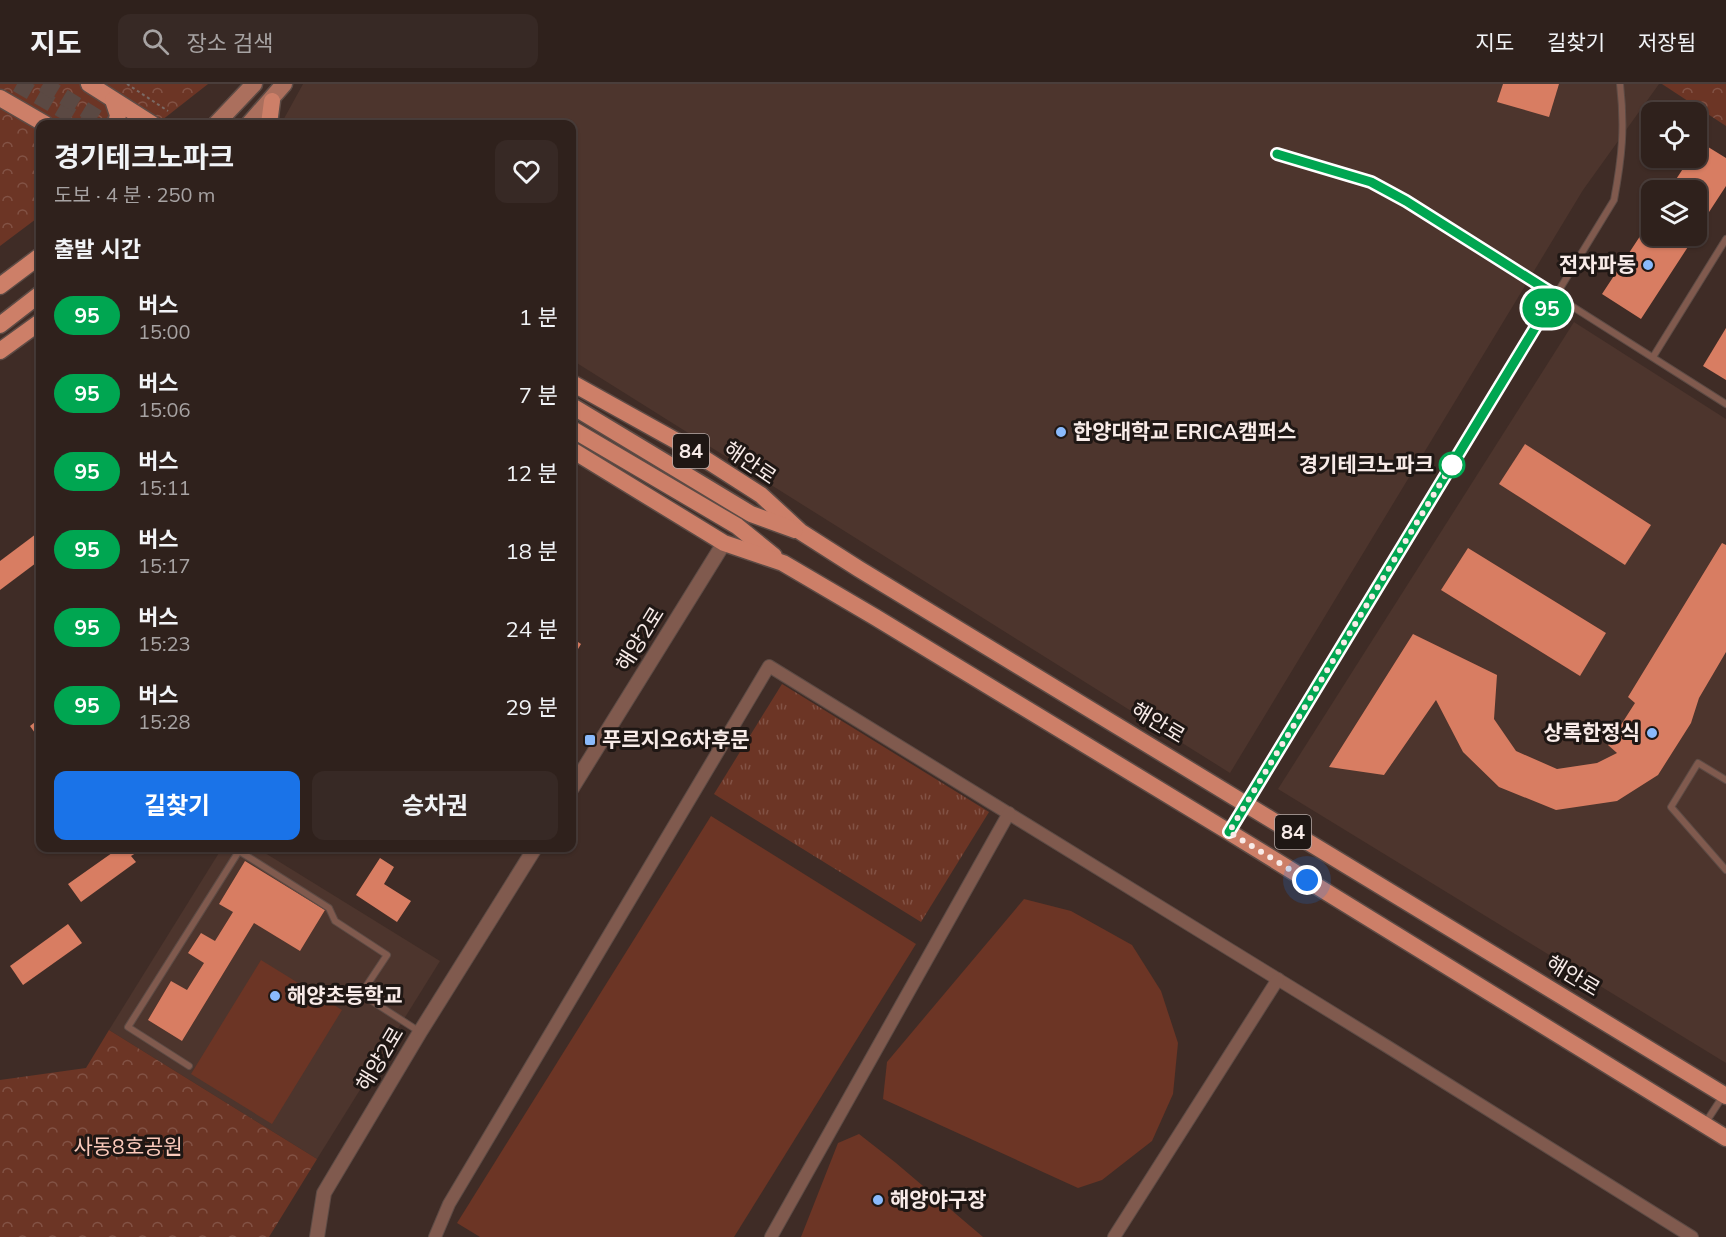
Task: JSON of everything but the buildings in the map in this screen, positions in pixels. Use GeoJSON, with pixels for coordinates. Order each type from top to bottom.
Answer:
{"type":"FeatureCollection","features":[{"type":"Feature","properties":{"kind":"main road"},"geometry":{"type":"LineString","coordinates":[[89,84],[146,120]]}},
{"type":"Feature","properties":{"kind":"main road"},"geometry":{"type":"LineString","coordinates":[[220,120],[254,84]]}},
{"type":"Feature","properties":{"kind":"main road"},"geometry":{"type":"LineString","coordinates":[[253,120],[272,101],[284,84]]}},
{"type":"Feature","properties":{"kind":"main road"},"geometry":{"type":"LineString","coordinates":[[0,98],[38,120]]}},
{"type":"Feature","properties":{"kind":"main road"},"geometry":{"type":"LineString","coordinates":[[113,100],[118,114],[117,120]]}},
{"type":"Feature","properties":{"kind":"main road"},"geometry":{"type":"LineString","coordinates":[[269,120],[272,101]]}},
{"type":"Feature","properties":{"kind":"main road"},"geometry":{"type":"LineString","coordinates":[[0,286],[36,259]]}},
{"type":"Feature","properties":{"kind":"main road"},"geometry":{"type":"LineString","coordinates":[[0,325],[36,297]]}},
{"type":"Feature","properties":{"kind":"main road"},"geometry":{"type":"LineString","coordinates":[[0,351],[36,325]]}},
{"type":"Feature","properties":{"kind":"main road","name":"해안로"},"geometry":{"type":"LineString","coordinates":[[576,385],[680,443],[752,489],[801,532],[1725,1094]]}},
{"type":"Feature","properties":{"kind":"main road"},"geometry":{"type":"LineString","coordinates":[[576,408],[751,514],[801,532]]}},
{"type":"Feature","properties":{"kind":"main road"},"geometry":{"type":"LineString","coordinates":[[576,431],[737,526],[783,563]]}},
{"type":"Feature","properties":{"kind":"main road","name":"84"},"geometry":{"type":"LineString","coordinates":[[576,452],[724,543],[783,563],[1229,832],[1726,1138]]}},
{"type":"Feature","properties":{"kind":"street","name":"해양2로"},"geometry":{"type":"LineString","coordinates":[[576,782],[724,543]]}},
{"type":"Feature","properties":{"kind":"street"},"geometry":{"type":"LineString","coordinates":[[435,1237],[449,1204],[769,666],[1692,1237]]}},
{"type":"Feature","properties":{"kind":"street"},"geometry":{"type":"LineString","coordinates":[[771,1237],[1009,813]]}},
{"type":"Feature","properties":{"kind":"street","name":"해양2로"},"geometry":{"type":"LineString","coordinates":[[317,1237],[324,1193],[420,1032],[532,852]]}},
{"type":"Feature","properties":{"kind":"street"},"geometry":{"type":"LineString","coordinates":[[1114,1237],[1278,979]]}},
{"type":"Feature","properties":{"kind":"lane"},"geometry":{"type":"LineString","coordinates":[[1229,832],[1614,200],[1622,158],[1624,117],[1620,84]]}},
{"type":"Feature","properties":{"kind":"lane"},"geometry":{"type":"LineString","coordinates":[[1277,154],[1371,182],[1406,201],[1726,404]]}},
{"type":"Feature","properties":{"kind":"lane"},"geometry":{"type":"LineString","coordinates":[[1653,357],[1726,239]]}},
{"type":"Feature","properties":{"kind":"lane"},"geometry":{"type":"LineString","coordinates":[[1726,780],[1698,763],[1671,807],[1726,870]]}},
{"type":"Feature","properties":{"kind":"lane"},"geometry":{"type":"LineString","coordinates":[[189,1066],[128,1027],[238,852]]}},
{"type":"Feature","properties":{"kind":"lane"},"geometry":{"type":"LineString","coordinates":[[241,852],[329,908],[335,921],[387,955],[362,994],[420,1032]]}},
{"type":"Feature","properties":{"kind":"lane"},"geometry":{"type":"LineString","coordinates":[[1704,1125],[1725,1094]]}},
{"type":"Feature","properties":{"kind":"path"},"geometry":{"type":"LineString","coordinates":[[128,84],[168,111]]}},
{"type":"Feature","properties":{"kind":"shaded area","name":"한양대학교 ERICA캠퍼스"},"geometry":{"type":"Polygon","coordinates":[[[303,84],[1659,84],[1646,102],[1641,102],[1641,109],[1583,190],[1230,773],[576,363],[576,120],[283,120],[303,84]]]}},
{"type":"Feature","properties":{"kind":"shaded area","name":"경기테크노파크"},"geometry":{"type":"Polygon","coordinates":[[[1574,322],[1726,419],[1726,1063],[1278,789],[1574,322]]]}},
{"type":"Feature","properties":{"kind":"shaded area","name":"해양초등학교"},"geometry":{"type":"Polygon","coordinates":[[[220,852],[263,852],[440,961],[317,1159],[109,1030],[220,852]]]}},
{"type":"Feature","properties":{"kind":"green space"},"geometry":{"type":"Polygon","coordinates":[[[0,84],[208,84],[162,120],[36,120],[36,219],[0,246],[0,84]]]}},
{"type":"Feature","properties":{"kind":"green space"},"geometry":{"type":"Polygon","coordinates":[[[1662,84],[1726,84],[1726,126],[1707,114],[1707,102],[1689,102],[1662,84]]]}},
{"type":"Feature","properties":{"kind":"green space"},"geometry":{"type":"Polygon","coordinates":[[[782,684],[989,812],[921,922],[714,794],[782,684]]]}},
{"type":"Feature","properties":{"kind":"green space"},"geometry":{"type":"Polygon","coordinates":[[[711,816],[916,944],[734,1237],[480,1237],[457,1223],[711,816]]]}},
{"type":"Feature","properties":{"kind":"green space"},"geometry":{"type":"Polygon","coordinates":[[[1024,899],[1071,911],[1132,945],[1161,991],[1178,1043],[1173,1094],[1152,1141],[1102,1180],[1078,1188],[883,1099],[887,1062],[1024,899]]]}},
{"type":"Feature","properties":{"kind":"green space"},"geometry":{"type":"Polygon","coordinates":[[[261,960],[342,1010],[272,1124],[191,1074],[261,960]]]}},
{"type":"Feature","properties":{"kind":"green space","name":"사동8호공원"},"geometry":{"type":"Polygon","coordinates":[[[109,1030],[317,1159],[269,1237],[0,1237],[0,1080],[86,1068],[109,1030]]]}},
{"type":"Feature","properties":{"kind":"green space","name":"해양야구장"},"geometry":{"type":"Polygon","coordinates":[[[859,1134],[983,1237],[801,1237],[838,1143],[859,1134]]]}},
{"type":"Feature","properties":{"kind":"tunnel"},"geometry":{"type":"LineString","coordinates":[[17,84],[79,120]]}},
{"type":"Feature","properties":{"kind":"tunnel"},"geometry":{"type":"LineString","coordinates":[[43,84],[102,120]]}},
{"type":"Feature","properties":{"kind":"bus line","name":"95"},"geometry":{"type":"LineString","coordinates":[[1229,832],[1555,295],[1406,201],[1371,182],[1277,154]]}},
{"type":"Feature","properties":{"kind":"place","name":"전자파동"},"geometry":{"type":"Point","coordinates":[1648,265]}},
{"type":"Feature","properties":{"kind":"place","name":"한양대학교 ERICA캠퍼스"},"geometry":{"type":"Point","coordinates":[1061,432]}},
{"type":"Feature","properties":{"kind":"place","name":"경기테크노파크"},"geometry":{"type":"Point","coordinates":[1452,465]}},
{"type":"Feature","properties":{"kind":"place","name":"상록한정식"},"geometry":{"type":"Point","coordinates":[1652,733]}},
{"type":"Feature","properties":{"kind":"place","name":"푸르지오6차후문"},"geometry":{"type":"Point","coordinates":[590,740]}},
{"type":"Feature","properties":{"kind":"place","name":"해양초등학교"},"geometry":{"type":"Point","coordinates":[275,996]}},
{"type":"Feature","properties":{"kind":"place","name":"해양야구장"},"geometry":{"type":"Point","coordinates":[878,1200]}},
{"type":"Feature","properties":{"kind":"route"},"geometry":{"type":"LineString","coordinates":[[1307,880],[1229,832],[1456,458],[1452,465]]}}]}
